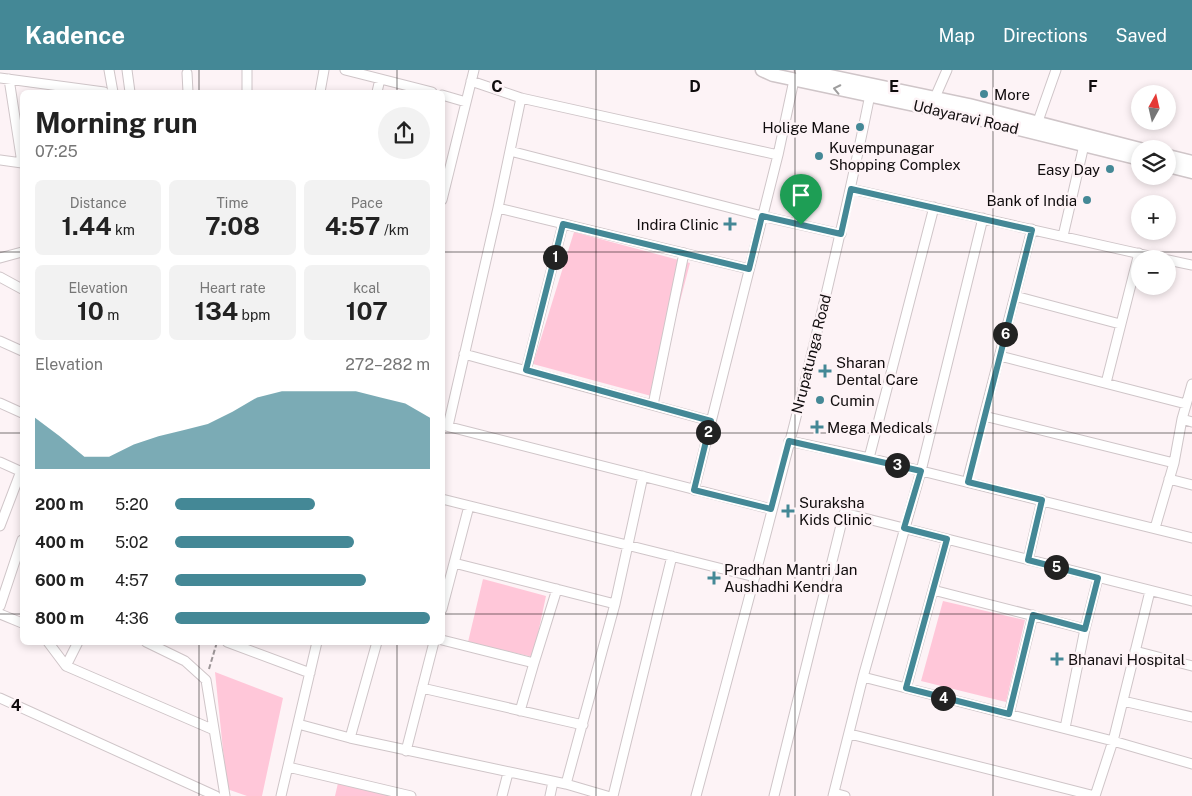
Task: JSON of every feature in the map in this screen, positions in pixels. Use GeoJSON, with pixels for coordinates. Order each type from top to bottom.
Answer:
{"type":"FeatureCollection","features":[{"type":"Feature","properties":{"kind":"street"},"geometry":{"type":"LineString","coordinates":[[109,70],[113,90]]}},
{"type":"Feature","properties":{"kind":"street"},"geometry":{"type":"LineString","coordinates":[[127,70],[130,90]]}},
{"type":"Feature","properties":{"kind":"street"},"geometry":{"type":"LineString","coordinates":[[247,70],[247,90]]}},
{"type":"Feature","properties":{"kind":"street"},"geometry":{"type":"LineString","coordinates":[[320,90],[324,70]]}},
{"type":"Feature","properties":{"kind":"street"},"geometry":{"type":"LineString","coordinates":[[345,70],[424,90]]}},
{"type":"Feature","properties":{"kind":"street"},"geometry":{"type":"LineString","coordinates":[[445,188],[474,70]]}},
{"type":"Feature","properties":{"kind":"street","name":"Udayaravi Road"},"geometry":{"type":"LineString","coordinates":[[762,70],[773,75],[798,75],[932,103],[1131,157]]}},
{"type":"Feature","properties":{"kind":"street"},"geometry":{"type":"LineString","coordinates":[[932,103],[947,70]]}},
{"type":"Feature","properties":{"kind":"street"},"geometry":{"type":"LineString","coordinates":[[1037,124],[1056,70]]}},
{"type":"Feature","properties":{"kind":"street"},"geometry":{"type":"LineString","coordinates":[[187,71],[188,90]]}},
{"type":"Feature","properties":{"kind":"street"},"geometry":{"type":"LineString","coordinates":[[694,490],[798,75]]}},
{"type":"Feature","properties":{"kind":"street"},"geometry":{"type":"LineString","coordinates":[[20,154],[4,78],[68,90]]}},
{"type":"Feature","properties":{"kind":"street"},"geometry":{"type":"LineString","coordinates":[[377,90],[380,79]]}},
{"type":"Feature","properties":{"kind":"street"},"geometry":{"type":"LineString","coordinates":[[471,81],[521,98],[778,155]]}},
{"type":"Feature","properties":{"kind":"street","name":"Nrupatunga Road"},"geometry":{"type":"LineString","coordinates":[[696,796],[755,577],[841,234],[871,90]]}},
{"type":"Feature","properties":{"kind":"street"},"geometry":{"type":"LineString","coordinates":[[445,96],[466,102]]}},
{"type":"Feature","properties":{"kind":"street"},"geometry":{"type":"LineString","coordinates":[[521,98],[498,208],[445,426],[771,509]]}},
{"type":"Feature","properties":{"kind":"street","name":"Udayaravi Road"},"geometry":{"type":"LineString","coordinates":[[932,103],[969,105],[1131,147]]}},
{"type":"Feature","properties":{"kind":"street"},"geometry":{"type":"LineString","coordinates":[[1063,236],[1084,145]]}},
{"type":"Feature","properties":{"kind":"street"},"geometry":{"type":"LineString","coordinates":[[510,151],[762,216],[841,234]]}},
{"type":"Feature","properties":{"kind":"street"},"geometry":{"type":"LineString","coordinates":[[1176,158],[1192,162]]}},
{"type":"Feature","properties":{"kind":"street"},"geometry":{"type":"LineString","coordinates":[[0,160],[20,163]]}},
{"type":"Feature","properties":{"kind":"street"},"geometry":{"type":"LineString","coordinates":[[1176,168],[1192,172]]}},
{"type":"Feature","properties":{"kind":"street"},"geometry":{"type":"LineString","coordinates":[[851,189],[1131,251]]}},
{"type":"Feature","properties":{"kind":"street"},"geometry":{"type":"LineString","coordinates":[[869,458],[934,207]]}},
{"type":"Feature","properties":{"kind":"street"},"geometry":{"type":"LineString","coordinates":[[498,208],[749,269]]}},
{"type":"Feature","properties":{"kind":"street"},"geometry":{"type":"LineString","coordinates":[[845,796],[834,795],[863,676],[921,471],[983,218]]}},
{"type":"Feature","properties":{"kind":"street"},"geometry":{"type":"LineString","coordinates":[[526,370],[563,224]]}},
{"type":"Feature","properties":{"kind":"street"},"geometry":{"type":"LineString","coordinates":[[968,482],[1032,230]]}},
{"type":"Feature","properties":{"kind":"street"},"geometry":{"type":"LineString","coordinates":[[0,258],[20,253]]}},
{"type":"Feature","properties":{"kind":"street"},"geometry":{"type":"LineString","coordinates":[[653,405],[684,254]]}},
{"type":"Feature","properties":{"kind":"street"},"geometry":{"type":"LineString","coordinates":[[1176,262],[1192,265]]}},
{"type":"Feature","properties":{"kind":"street"},"geometry":{"type":"LineString","coordinates":[[0,277],[20,288]]}},
{"type":"Feature","properties":{"kind":"street"},"geometry":{"type":"LineString","coordinates":[[1106,383],[1131,283]]}},
{"type":"Feature","properties":{"kind":"street"},"geometry":{"type":"LineString","coordinates":[[1015,296],[1120,324]]}},
{"type":"Feature","properties":{"kind":"street"},"geometry":{"type":"LineString","coordinates":[[0,341],[20,350]]}},
{"type":"Feature","properties":{"kind":"street"},"geometry":{"type":"LineString","coordinates":[[464,354],[711,421]]}},
{"type":"Feature","properties":{"kind":"street"},"geometry":{"type":"LineString","coordinates":[[1000,356],[1186,404]]}},
{"type":"Feature","properties":{"kind":"street"},"geometry":{"type":"LineString","coordinates":[[1155,528],[1174,463],[1182,419],[1192,384]]}},
{"type":"Feature","properties":{"kind":"street"},"geometry":{"type":"LineString","coordinates":[[0,403],[20,412]]}},
{"type":"Feature","properties":{"kind":"street"},"geometry":{"type":"LineString","coordinates":[[984,416],[1174,463]]}},
{"type":"Feature","properties":{"kind":"street"},"geometry":{"type":"LineString","coordinates":[[1182,419],[1192,422]]}},
{"type":"Feature","properties":{"kind":"street"},"geometry":{"type":"LineString","coordinates":[[789,441],[869,458],[1192,538]]}},
{"type":"Feature","properties":{"kind":"street"},"geometry":{"type":"LineString","coordinates":[[0,462],[20,470]]}},
{"type":"Feature","properties":{"kind":"street"},"geometry":{"type":"LineString","coordinates":[[0,524],[20,476]]}},
{"type":"Feature","properties":{"kind":"street"},"geometry":{"type":"LineString","coordinates":[[566,784],[615,604],[644,476]]}},
{"type":"Feature","properties":{"kind":"street"},"geometry":{"type":"LineString","coordinates":[[1169,479],[1192,485]]}},
{"type":"Feature","properties":{"kind":"street"},"geometry":{"type":"LineString","coordinates":[[445,500],[755,577]]}},
{"type":"Feature","properties":{"kind":"street"},"geometry":{"type":"LineString","coordinates":[[1028,560],[1042,500]]}},
{"type":"Feature","properties":{"kind":"street"},"geometry":{"type":"LineString","coordinates":[[445,598],[469,506]]}},
{"type":"Feature","properties":{"kind":"street"},"geometry":{"type":"LineString","coordinates":[[774,796],[844,513],[1192,601]]}},
{"type":"Feature","properties":{"kind":"street"},"geometry":{"type":"LineString","coordinates":[[906,688],[947,539]]}},
{"type":"Feature","properties":{"kind":"street"},"geometry":{"type":"LineString","coordinates":[[0,606],[20,546]]}},
{"type":"Feature","properties":{"kind":"street"},"geometry":{"type":"LineString","coordinates":[[613,796],[672,556]]}},
{"type":"Feature","properties":{"kind":"street"},"geometry":{"type":"LineString","coordinates":[[454,563],[615,604]]}},
{"type":"Feature","properties":{"kind":"street"},"geometry":{"type":"LineString","coordinates":[[1065,728],[1085,629],[1098,578]]}},
{"type":"Feature","properties":{"kind":"street"},"geometry":{"type":"LineString","coordinates":[[520,711],[557,589]]}},
{"type":"Feature","properties":{"kind":"street"},"geometry":{"type":"LineString","coordinates":[[933,590],[1085,629]]}},
{"type":"Feature","properties":{"kind":"street"},"geometry":{"type":"LineString","coordinates":[[850,734],[1095,796],[1113,741],[1150,591]]}},
{"type":"Feature","properties":{"kind":"street"},"geometry":{"type":"LineString","coordinates":[[0,614],[20,622]]}},
{"type":"Feature","properties":{"kind":"street"},"geometry":{"type":"LineString","coordinates":[[1009,714],[1033,615]]}},
{"type":"Feature","properties":{"kind":"street"},"geometry":{"type":"LineString","coordinates":[[445,641],[534,663]]}},
{"type":"Feature","properties":{"kind":"street"},"geometry":{"type":"LineString","coordinates":[[50,645],[66,666],[214,730]]}},
{"type":"Feature","properties":{"kind":"street"},"geometry":{"type":"LineString","coordinates":[[66,666],[76,645]]}},
{"type":"Feature","properties":{"kind":"street"},"geometry":{"type":"LineString","coordinates":[[152,645],[186,661],[206,680],[225,796]]}},
{"type":"Feature","properties":{"kind":"street"},"geometry":{"type":"LineString","coordinates":[[235,645],[310,673]]}},
{"type":"Feature","properties":{"kind":"street"},"geometry":{"type":"LineString","coordinates":[[280,796],[317,645]]}},
{"type":"Feature","properties":{"kind":"street"},"geometry":{"type":"LineString","coordinates":[[350,738],[376,645]]}},
{"type":"Feature","properties":{"kind":"street"},"geometry":{"type":"LineString","coordinates":[[406,751],[433,645]]}},
{"type":"Feature","properties":{"kind":"street"},"geometry":{"type":"LineString","coordinates":[[1135,652],[1192,666]]}},
{"type":"Feature","properties":{"kind":"street"},"geometry":{"type":"LineString","coordinates":[[863,676],[1065,728],[1192,764]]}},
{"type":"Feature","properties":{"kind":"street"},"geometry":{"type":"LineString","coordinates":[[422,688],[583,725]]}},
{"type":"Feature","properties":{"kind":"street"},"geometry":{"type":"LineString","coordinates":[[0,698],[216,796]]}},
{"type":"Feature","properties":{"kind":"street"},"geometry":{"type":"LineString","coordinates":[[1123,701],[1192,717]]}},
{"type":"Feature","properties":{"kind":"street"},"geometry":{"type":"LineString","coordinates":[[298,724],[406,751],[566,784],[607,796]]}},
{"type":"Feature","properties":{"kind":"street"},"geometry":{"type":"LineString","coordinates":[[288,767],[412,796]]}},
{"type":"Feature","properties":{"kind":"street"},"geometry":{"type":"LineString","coordinates":[[502,796],[508,773]]}},
{"type":"Feature","properties":{"kind":"street"},"geometry":{"type":"LineString","coordinates":[[550,796],[553,782]]}},
{"type":"Feature","properties":{"kind":"path"},"geometry":{"type":"LineString","coordinates":[[206,680],[216,645]]}},
{"type":"Feature","properties":{"kind":"shaded area"},"geometry":{"type":"Polygon","coordinates":[[[574,232],[690,263],[655,397],[533,364],[574,232]]]}},
{"type":"Feature","properties":{"kind":"shaded area"},"geometry":{"type":"Polygon","coordinates":[[[483,579],[546,596],[533,657],[468,642],[483,579]]]}},
{"type":"Feature","properties":{"kind":"shaded area"},"geometry":{"type":"Polygon","coordinates":[[[943,601],[1025,620],[1006,702],[921,681],[943,601]]]}},
{"type":"Feature","properties":{"kind":"shaded area"},"geometry":{"type":"Polygon","coordinates":[[[215,672],[283,698],[262,796],[247,796],[227,789],[215,672]]]}},
{"type":"Feature","properties":{"kind":"shaded area"},"geometry":{"type":"Polygon","coordinates":[[[338,783],[393,796],[335,796],[338,783]]]}},
{"type":"Feature","properties":{"kind":"place","name":"More"},"geometry":{"type":"Point","coordinates":[984,94]}},
{"type":"Feature","properties":{"kind":"place","name":"Holige Mane"},"geometry":{"type":"Point","coordinates":[860,127]}},
{"type":"Feature","properties":{"kind":"place","name":"Kuvempunagar Shopping Complex"},"geometry":{"type":"Point","coordinates":[819,156]}},
{"type":"Feature","properties":{"kind":"place","name":"Easy Day"},"geometry":{"type":"Point","coordinates":[1110,169]}},
{"type":"Feature","properties":{"kind":"place","name":"Bank of India"},"geometry":{"type":"Point","coordinates":[1087,200]}},
{"type":"Feature","properties":{"kind":"place","name":"Indira Clinic"},"geometry":{"type":"Point","coordinates":[730,224]}},
{"type":"Feature","properties":{"kind":"place","name":"Sharan Dental Care"},"geometry":{"type":"Point","coordinates":[825,371]}},
{"type":"Feature","properties":{"kind":"place","name":"Cumin"},"geometry":{"type":"Point","coordinates":[820,400]}},
{"type":"Feature","properties":{"kind":"place","name":"Mega Medicals"},"geometry":{"type":"Point","coordinates":[817,427]}},
{"type":"Feature","properties":{"kind":"place","name":"Suraksha Kids Clinic"},"geometry":{"type":"Point","coordinates":[788,511]}},
{"type":"Feature","properties":{"kind":"place","name":"Pradhan Mantri Jan Aushadhi Kendra"},"geometry":{"type":"Point","coordinates":[714,578]}},
{"type":"Feature","properties":{"kind":"place","name":"Bhanavi Hospital"},"geometry":{"type":"Point","coordinates":[1057,659]}},
{"type":"Feature","properties":{"kind":"route"},"geometry":{"type":"LineString","coordinates":[[851,189],[1032,230],[968,482],[1042,500],[1028,560],[1098,578],[1085,629],[1033,615],[1009,714],[906,688],[947,539],[904,528],[921,471],[789,441],[771,509],[694,490],[711,421],[526,370],[563,224],[749,269],[762,216],[801,225],[841,234],[851,189]]}}]}
